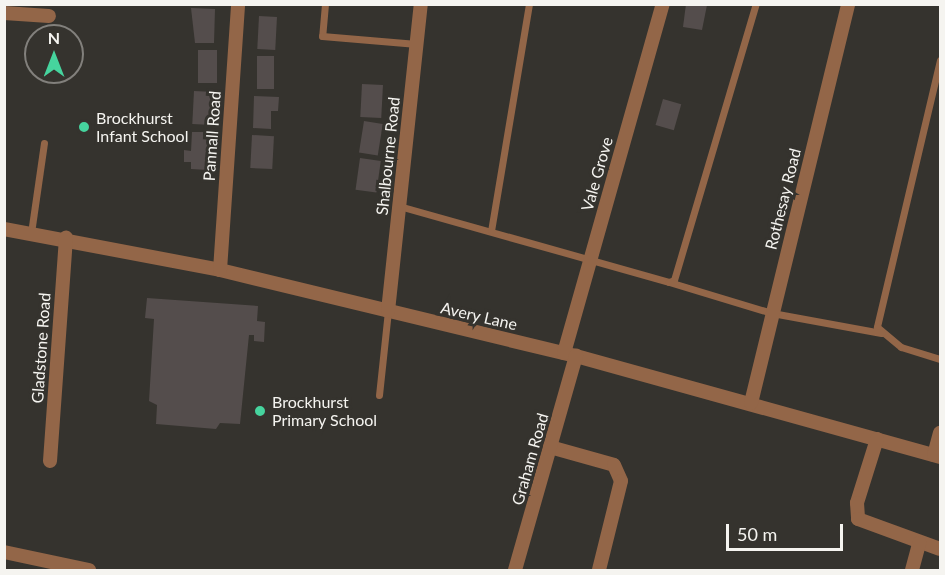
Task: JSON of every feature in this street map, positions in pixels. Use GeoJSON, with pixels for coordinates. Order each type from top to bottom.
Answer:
{"type":"FeatureCollection","features":[{"type":"Feature","properties":{"kind":"street","name":"Pannall Road"},"geometry":{"type":"LineString","coordinates":[[220,270],[238,4]]}},
{"type":"Feature","properties":{"kind":"street","name":"Shalbourne Road"},"geometry":{"type":"LineString","coordinates":[[388,311],[421,4]]}},
{"type":"Feature","properties":{"kind":"street","name":"Vale Grove"},"geometry":{"type":"LineString","coordinates":[[570,354],[590,260],[663,4]]}},
{"type":"Feature","properties":{"kind":"street","name":"Rothesay Road"},"geometry":{"type":"LineString","coordinates":[[751,402],[848,4]]}},
{"type":"Feature","properties":{"kind":"street"},"geometry":{"type":"LineString","coordinates":[[4,13],[49,16]]}},
{"type":"Feature","properties":{"kind":"street","name":"Avery Lane"},"geometry":{"type":"LineString","coordinates":[[4,229],[66,238],[220,270],[570,354],[751,402],[937,456]]}},
{"type":"Feature","properties":{"kind":"street","name":"Gladstone Road"},"geometry":{"type":"LineString","coordinates":[[50,460],[66,238]]}},
{"type":"Feature","properties":{"kind":"street","name":"Graham Road"},"geometry":{"type":"LineString","coordinates":[[515,570],[550,447],[570,354]]}},
{"type":"Feature","properties":{"kind":"street"},"geometry":{"type":"LineString","coordinates":[[937,456],[940,433]]}},
{"type":"Feature","properties":{"kind":"street"},"geometry":{"type":"LineString","coordinates":[[877,440],[857,503],[858,519],[940,549]]}},
{"type":"Feature","properties":{"kind":"street"},"geometry":{"type":"LineString","coordinates":[[550,447],[614,465],[621,481],[599,570]]}},
{"type":"Feature","properties":{"kind":"street"},"geometry":{"type":"LineString","coordinates":[[912,570],[919,543]]}},
{"type":"Feature","properties":{"kind":"street"},"geometry":{"type":"LineString","coordinates":[[4,552],[89,570]]}},
{"type":"Feature","properties":{"kind":"lane"},"geometry":{"type":"LineString","coordinates":[[325,4],[322,36],[417,44]]}},
{"type":"Feature","properties":{"kind":"lane"},"geometry":{"type":"LineString","coordinates":[[491,231],[529,4]]}},
{"type":"Feature","properties":{"kind":"lane"},"geometry":{"type":"LineString","coordinates":[[669,282],[678,273],[756,4]]}},
{"type":"Feature","properties":{"kind":"lane"},"geometry":{"type":"LineString","coordinates":[[940,60],[876,327],[901,347],[940,358]]}},
{"type":"Feature","properties":{"kind":"lane"},"geometry":{"type":"LineString","coordinates":[[31,233],[44,143]]}},
{"type":"Feature","properties":{"kind":"lane"},"geometry":{"type":"LineString","coordinates":[[399,206],[772,313],[881,333]]}},
{"type":"Feature","properties":{"kind":"lane"},"geometry":{"type":"LineString","coordinates":[[379,395],[388,311]]}},
{"type":"Feature","properties":{"kind":"building"},"geometry":{"type":"Polygon","coordinates":[[[686,4],[707,5],[702,30],[683,27],[686,4]]]}},
{"type":"Feature","properties":{"kind":"building"},"geometry":{"type":"Polygon","coordinates":[[[191,8],[215,9],[214,43],[195,43],[191,8]]]}},
{"type":"Feature","properties":{"kind":"building"},"geometry":{"type":"Polygon","coordinates":[[[259,16],[277,17],[275,50],[257,49],[259,16]]]}},
{"type":"Feature","properties":{"kind":"building"},"geometry":{"type":"Polygon","coordinates":[[[198,50],[217,50],[217,83],[198,83],[198,50]]]}},
{"type":"Feature","properties":{"kind":"building"},"geometry":{"type":"Polygon","coordinates":[[[257,56],[274,56],[274,89],[257,89],[257,56]]]}},
{"type":"Feature","properties":{"kind":"building"},"geometry":{"type":"Polygon","coordinates":[[[362,84],[383,85],[381,118],[360,117],[362,84]]]}},
{"type":"Feature","properties":{"kind":"building"},"geometry":{"type":"Polygon","coordinates":[[[194,91],[214,92],[212,125],[192,124],[194,91]]]}},
{"type":"Feature","properties":{"kind":"building"},"geometry":{"type":"Polygon","coordinates":[[[254,96],[279,97],[278,111],[271,111],[271,129],[253,128],[254,96]]]}},
{"type":"Feature","properties":{"kind":"building"},"geometry":{"type":"Polygon","coordinates":[[[663,99],[681,104],[674,130],[656,125],[663,99]]]}},
{"type":"Feature","properties":{"kind":"building"},"geometry":{"type":"Polygon","coordinates":[[[364,121],[383,124],[378,156],[359,153],[364,121]]]}},
{"type":"Feature","properties":{"kind":"building"},"geometry":{"type":"Polygon","coordinates":[[[192,132],[210,132],[208,170],[191,169],[191,162],[184,162],[184,150],[191,151],[192,132]]]}},
{"type":"Feature","properties":{"kind":"building"},"geometry":{"type":"Polygon","coordinates":[[[252,135],[274,136],[272,169],[250,168],[252,135]]]}},
{"type":"Feature","properties":{"kind":"building"},"geometry":{"type":"Polygon","coordinates":[[[360,158],[381,161],[376,193],[356,190],[360,158]]]}},
{"type":"Feature","properties":{"kind":"building"},"geometry":{"type":"Polygon","coordinates":[[[147,298],[258,306],[257,321],[265,322],[264,342],[254,341],[254,335],[249,335],[240,424],[220,423],[216,429],[156,424],[157,405],[149,401],[154,319],[145,318],[147,298]]]}},
{"type":"Feature","properties":{"kind":"place","name":"Brockhurst Infant School"},"geometry":{"type":"Point","coordinates":[84,127]}},
{"type":"Feature","properties":{"kind":"place","name":"Brockhurst Primary School"},"geometry":{"type":"Point","coordinates":[260,411]}}]}
